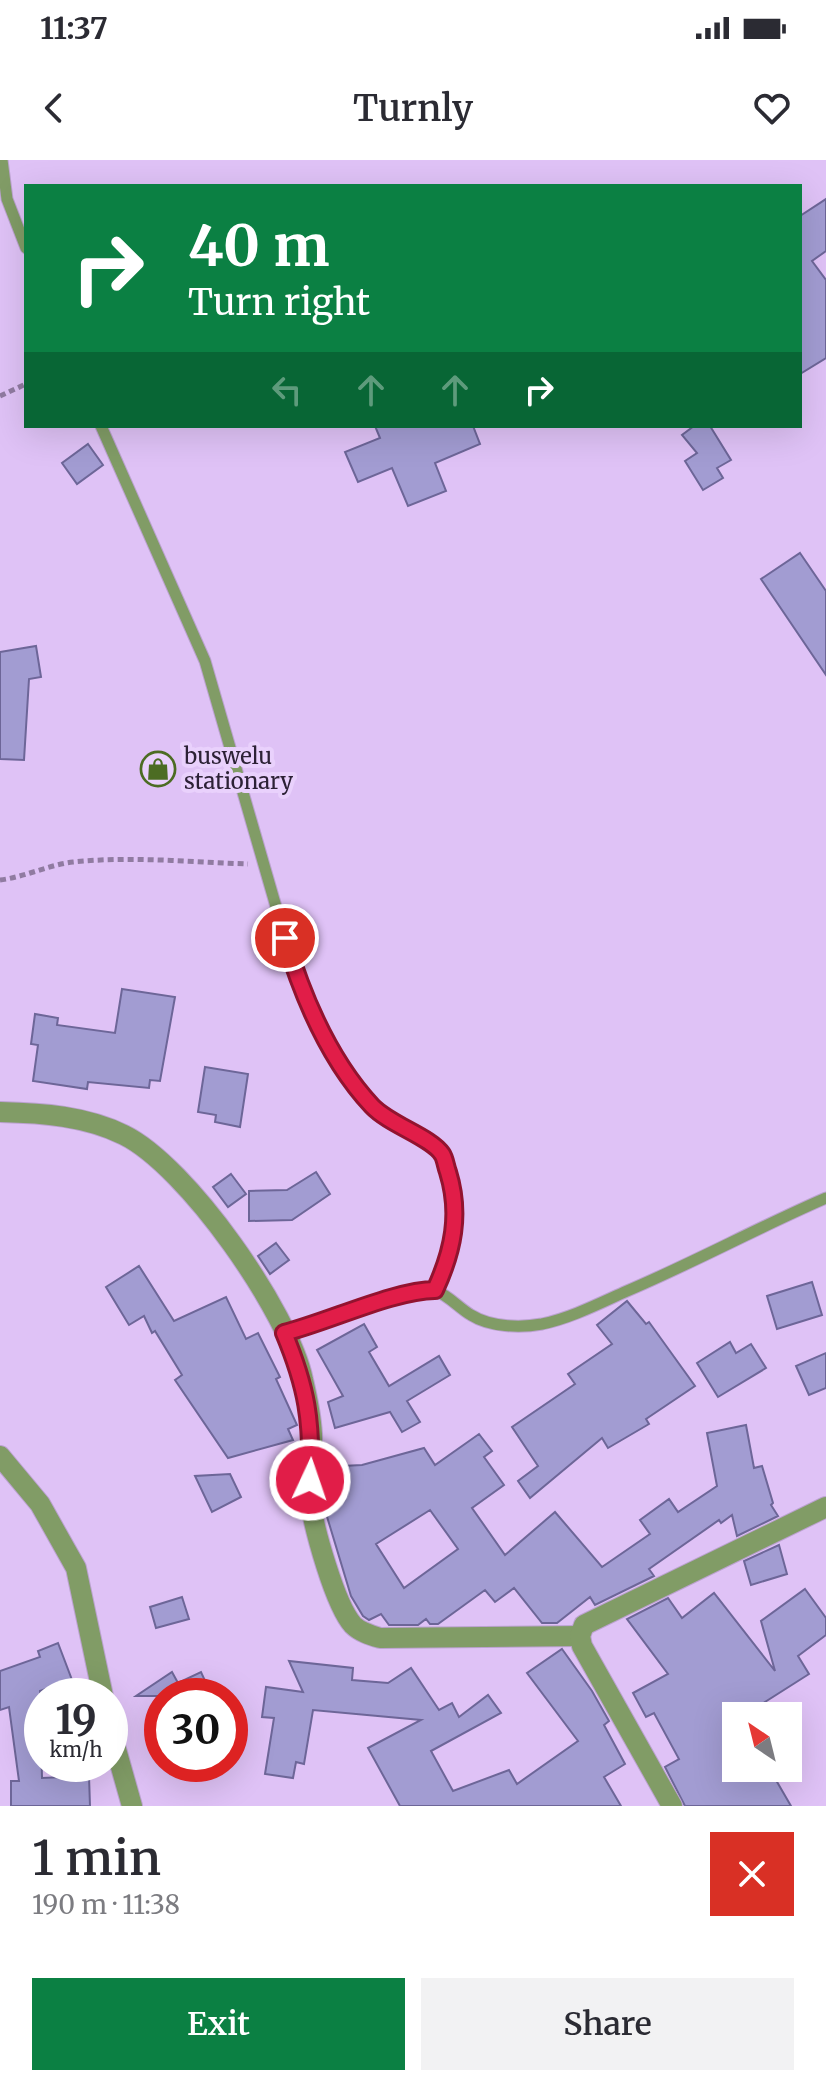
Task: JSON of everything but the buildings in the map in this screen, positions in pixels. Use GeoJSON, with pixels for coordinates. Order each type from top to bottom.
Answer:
{"type":"FeatureCollection","features":[{"type":"Feature","properties":{"kind":"street"},"geometry":{"type":"LineString","coordinates":[[0,1112],[45,1113],[93,1124],[125,1136],[170,1170],[216,1219],[284,1333],[303,1376],[312,1434],[309,1498],[336,1594],[345,1615],[356,1628],[380,1638],[580,1636]]}},
{"type":"Feature","properties":{"kind":"street"},"geometry":{"type":"LineString","coordinates":[[0,1456],[40,1504],[76,1568],[99,1678]]}},
{"type":"Feature","properties":{"kind":"street"},"geometry":{"type":"LineString","coordinates":[[672,1806],[582,1646],[580,1636],[584,1625],[826,1507]]}},
{"type":"Feature","properties":{"kind":"street"},"geometry":{"type":"LineString","coordinates":[[125,1782],[132,1806]]}},
{"type":"Feature","properties":{"kind":"lane"},"geometry":{"type":"LineString","coordinates":[[2,160],[7,199],[24,243]]}},
{"type":"Feature","properties":{"kind":"lane"},"geometry":{"type":"LineString","coordinates":[[102,428],[205,661],[292,962],[338,1059],[382,1114],[442,1154],[453,1188],[456,1224],[447,1264],[435,1290]]}},
{"type":"Feature","properties":{"kind":"lane"},"geometry":{"type":"LineString","coordinates":[[284,1333],[417,1290],[435,1290],[473,1317],[495,1325],[541,1324],[671,1272],[744,1234],[826,1198]]}},
{"type":"Feature","properties":{"kind":"path"},"geometry":{"type":"LineString","coordinates":[[0,396],[24,385]]}},
{"type":"Feature","properties":{"kind":"path"},"geometry":{"type":"LineString","coordinates":[[0,880],[21,878],[70,862],[263,865]]}},
{"type":"Feature","properties":{"kind":"place","name":"buswelu stationary"},"geometry":{"type":"Point","coordinates":[158,769]}},
{"type":"Feature","properties":{"kind":"route"},"geometry":{"type":"LineString","coordinates":[[285,938],[292,962],[325,1035],[371,1105],[392,1124],[420,1137],[442,1154],[453,1188],[456,1224],[447,1264],[435,1290],[417,1290],[284,1333],[303,1376],[312,1434],[310,1480]]}}]}
